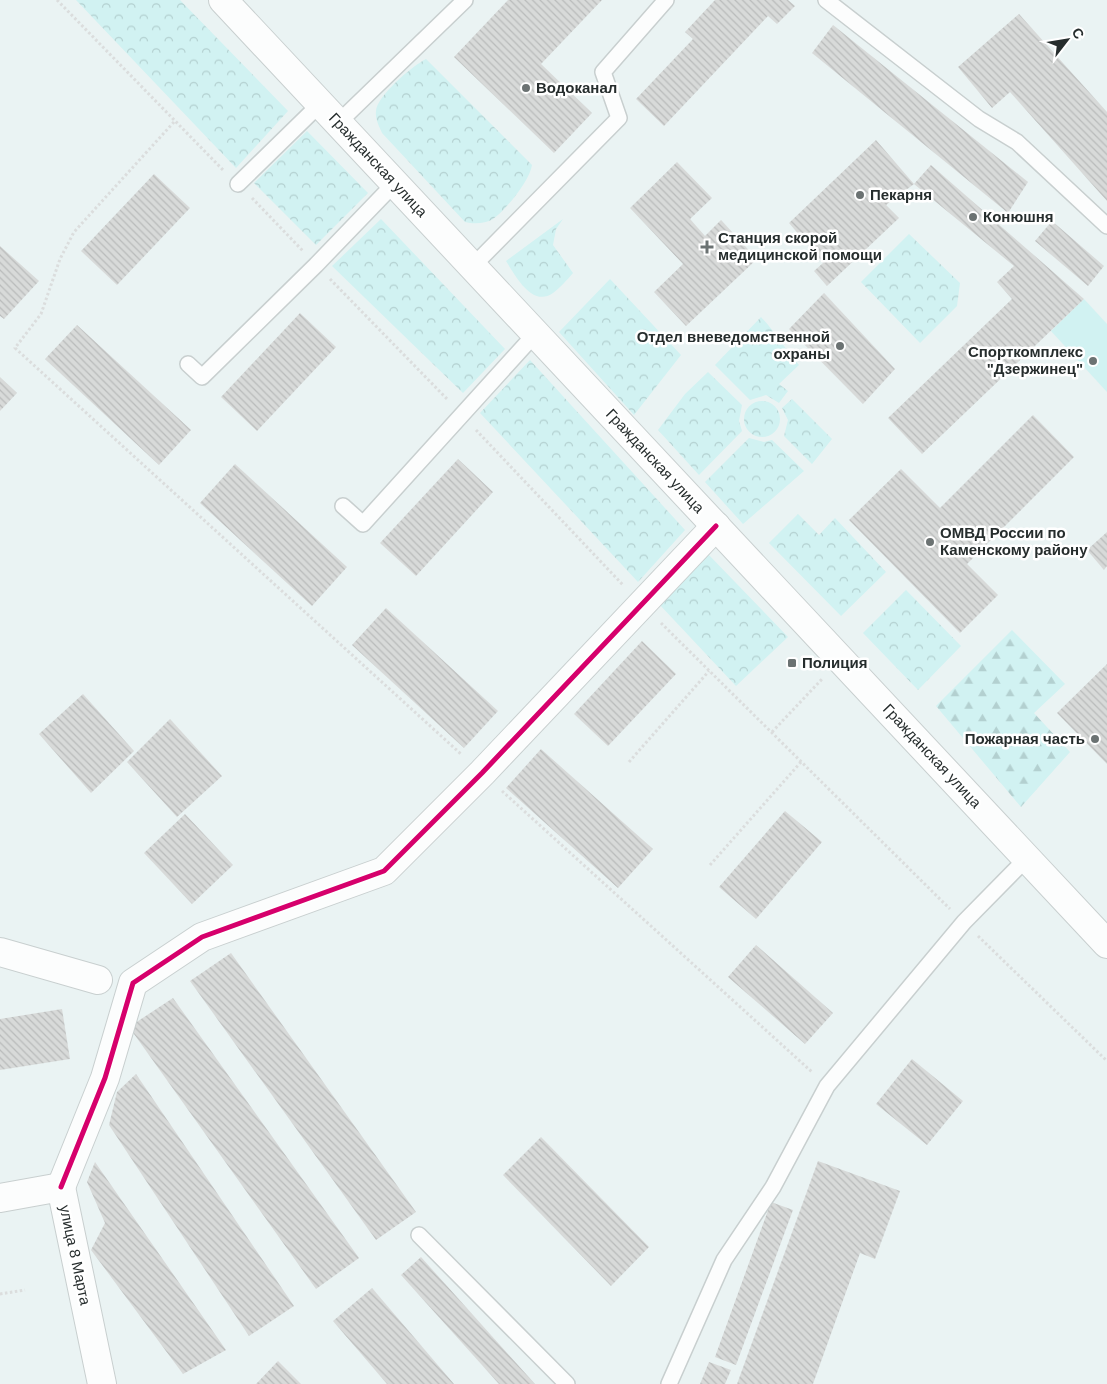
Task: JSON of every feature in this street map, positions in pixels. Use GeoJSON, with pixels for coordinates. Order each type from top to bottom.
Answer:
{"type":"FeatureCollection","features":[{"type":"Feature","properties":{"kind":"street","name":"Гражданская улица"},"geometry":{"type":"LineString","coordinates":[[223,0],[330,112],[1107,944]]}},
{"type":"Feature","properties":{"kind":"street"},"geometry":{"type":"LineString","coordinates":[[61,1187],[105,1078],[133,983],[202,937],[384,871],[482,773],[716,526]]}},
{"type":"Feature","properties":{"kind":"street"},"geometry":{"type":"LineString","coordinates":[[0,952],[98,980]]}},
{"type":"Feature","properties":{"kind":"street","name":"улица 8 Марта"},"geometry":{"type":"LineString","coordinates":[[0,1198],[61,1187],[102,1384]]}},
{"type":"Feature","properties":{"kind":"lane"},"geometry":{"type":"LineString","coordinates":[[238,184],[330,112],[466,0]]}},
{"type":"Feature","properties":{"kind":"lane"},"geometry":{"type":"LineString","coordinates":[[473,266],[619,118],[602,72],[666,0]]}},
{"type":"Feature","properties":{"kind":"lane"},"geometry":{"type":"LineString","coordinates":[[826,0],[979,119],[1017,142],[1107,226]]}},
{"type":"Feature","properties":{"kind":"lane"},"geometry":{"type":"LineString","coordinates":[[188,364],[202,377],[316,265],[395,183]]}},
{"type":"Feature","properties":{"kind":"lane"},"geometry":{"type":"LineString","coordinates":[[343,506],[363,524],[536,333]]}},
{"type":"Feature","properties":{"kind":"lane"},"geometry":{"type":"LineString","coordinates":[[669,1384],[724,1260],[774,1187],[827,1086],[964,922],[1027,858]]}},
{"type":"Feature","properties":{"kind":"lane"},"geometry":{"type":"LineString","coordinates":[[418,1235],[567,1384]]}},
{"type":"Feature","properties":{"kind":"path"},"geometry":{"type":"LineString","coordinates":[[57,0],[174,122],[238,184],[463,415],[641,604],[1107,1061]]}},
{"type":"Feature","properties":{"kind":"path"},"geometry":{"type":"LineString","coordinates":[[174,122],[74,232],[60,259],[40,314],[15,348],[827,1086]]}},
{"type":"Feature","properties":{"kind":"path"},"geometry":{"type":"LineString","coordinates":[[772,732],[841,659]]}},
{"type":"Feature","properties":{"kind":"path"},"geometry":{"type":"LineString","coordinates":[[629,762],[709,671]]}},
{"type":"Feature","properties":{"kind":"path"},"geometry":{"type":"LineString","coordinates":[[710,865],[801,762]]}},
{"type":"Feature","properties":{"kind":"path"},"geometry":{"type":"LineString","coordinates":[[0,1294],[25,1290]]}},
{"type":"Feature","properties":{"kind":"green space"},"geometry":{"type":"Polygon","coordinates":[[[76,0],[180,0],[288,111],[236,168],[76,0]]]}},
{"type":"Feature","properties":{"kind":"green space"},"geometry":{"type":"Polygon","coordinates":[[[426,59],[532,165],[527,178],[517,194],[490,221],[479,223],[465,222],[382,133],[376,117],[376,111],[382,98],[404,75],[426,59]]]}},
{"type":"Feature","properties":{"kind":"green space"},"geometry":{"type":"Polygon","coordinates":[[[307,131],[368,193],[316,245],[254,183],[307,131]]]}},
{"type":"Feature","properties":{"kind":"green space"},"geometry":{"type":"Polygon","coordinates":[[[381,219],[505,349],[463,393],[332,266],[381,219]]]}},
{"type":"Feature","properties":{"kind":"green space"},"geometry":{"type":"Polygon","coordinates":[[[563,219],[556,229],[553,245],[573,273],[553,293],[545,297],[538,296],[525,288],[506,261],[563,219]]]}},
{"type":"Feature","properties":{"kind":"green space"},"geometry":{"type":"Polygon","coordinates":[[[909,234],[960,283],[957,306],[920,343],[861,282],[909,234]]]}},
{"type":"Feature","properties":{"kind":"green space"},"geometry":{"type":"Polygon","coordinates":[[[610,279],[681,355],[634,415],[559,332],[610,279]]]}},
{"type":"Feature","properties":{"kind":"green space","name":"Спорткомплекс \"Дзержинец\""},"geometry":{"type":"Polygon","coordinates":[[[1084,299],[1107,324],[1107,392],[1051,331],[1084,299]]]}},
{"type":"Feature","properties":{"kind":"green space"},"geometry":{"type":"Polygon","coordinates":[[[761,317],[799,365],[779,384],[788,391],[779,403],[766,395],[750,400],[715,365],[761,317]]]}},
{"type":"Feature","properties":{"kind":"green space"},"geometry":{"type":"Polygon","coordinates":[[[530,360],[685,530],[638,582],[480,413],[530,360]]]}},
{"type":"Feature","properties":{"kind":"green space"},"geometry":{"type":"Polygon","coordinates":[[[708,372],[742,405],[739,421],[742,431],[699,475],[658,430],[685,394],[708,372]]]}},
{"type":"Feature","properties":{"kind":"green space"},"geometry":{"type":"Polygon","coordinates":[[[792,399],[832,439],[812,464],[784,436],[788,420],[782,408],[792,399]]]}},
{"type":"Feature","properties":{"kind":"green space"},"geometry":{"type":"Polygon","coordinates":[[[762,401],[774,407],[780,419],[774,431],[762,437],[750,431],[744,419],[750,407],[762,401]]]}},
{"type":"Feature","properties":{"kind":"green space"},"geometry":{"type":"Polygon","coordinates":[[[749,438],[764,442],[772,440],[804,471],[743,524],[705,482],[749,438]]]}},
{"type":"Feature","properties":{"kind":"green space"},"geometry":{"type":"Polygon","coordinates":[[[798,514],[819,535],[835,518],[886,572],[841,616],[769,543],[798,514]]]}},
{"type":"Feature","properties":{"kind":"green space"},"geometry":{"type":"Polygon","coordinates":[[[707,553],[788,637],[736,686],[659,604],[707,553]]]}},
{"type":"Feature","properties":{"kind":"green space"},"geometry":{"type":"Polygon","coordinates":[[[906,590],[961,646],[918,690],[863,633],[906,590]]]}},
{"type":"Feature","properties":{"kind":"green space"},"geometry":{"type":"Polygon","coordinates":[[[1012,630],[1065,684],[1034,713],[1070,752],[1021,807],[936,706],[1012,630]]]}},
{"type":"Feature","properties":{"kind":"building","name":"Водоканал"},"geometry":{"type":"Polygon","coordinates":[[[508,0],[602,0],[541,64],[592,113],[554,153],[454,57],[508,0]]]}},
{"type":"Feature","properties":{"kind":"building"},"geometry":{"type":"Polygon","coordinates":[[[715,0],[788,0],[795,6],[777,24],[768,16],[664,126],[636,99],[693,39],[685,32],[715,0]]]}},
{"type":"Feature","properties":{"kind":"building"},"geometry":{"type":"Polygon","coordinates":[[[1019,14],[1107,112],[1107,201],[1010,92],[992,108],[958,67],[1019,14]]]}},
{"type":"Feature","properties":{"kind":"building"},"geometry":{"type":"Polygon","coordinates":[[[833,25],[1028,182],[1008,213],[812,53],[833,25]]]}},
{"type":"Feature","properties":{"kind":"building","name":"Пекарня"},"geometry":{"type":"Polygon","coordinates":[[[876,140],[914,184],[886,205],[899,218],[827,286],[814,271],[823,263],[789,223],[876,140]]]}},
{"type":"Feature","properties":{"kind":"building","name":"Станция скорой медицинской помощи"},"geometry":{"type":"Polygon","coordinates":[[[677,162],[712,198],[690,219],[705,236],[721,220],[757,259],[686,326],[654,292],[683,264],[630,208],[677,162]]]}},
{"type":"Feature","properties":{"kind":"building"},"geometry":{"type":"Polygon","coordinates":[[[931,165],[1084,299],[922,454],[888,418],[1012,299],[997,282],[1014,266],[914,184],[931,165]]]}},
{"type":"Feature","properties":{"kind":"building"},"geometry":{"type":"Polygon","coordinates":[[[154,174],[190,208],[117,285],[81,251],[154,174]]]}},
{"type":"Feature","properties":{"kind":"building"},"geometry":{"type":"Polygon","coordinates":[[[1052,221],[1104,266],[1088,286],[1035,241],[1052,221]]]}},
{"type":"Feature","properties":{"kind":"building"},"geometry":{"type":"Polygon","coordinates":[[[0,246],[39,281],[4,319],[0,316],[0,246]]]}},
{"type":"Feature","properties":{"kind":"building"},"geometry":{"type":"Polygon","coordinates":[[[824,293],[895,369],[863,404],[789,329],[824,293]]]}},
{"type":"Feature","properties":{"kind":"building"},"geometry":{"type":"Polygon","coordinates":[[[300,313],[336,347],[257,431],[221,397],[300,313]]]}},
{"type":"Feature","properties":{"kind":"building"},"geometry":{"type":"Polygon","coordinates":[[[77,325],[191,430],[159,465],[45,359],[77,325]]]}},
{"type":"Feature","properties":{"kind":"building"},"geometry":{"type":"Polygon","coordinates":[[[0,377],[17,393],[0,411],[0,377]]]}},
{"type":"Feature","properties":{"kind":"building","name":"ОМВД России по Каменскому району"},"geometry":{"type":"Polygon","coordinates":[[[1033,415],[1074,457],[967,564],[998,595],[960,633],[849,520],[901,469],[940,508],[1033,415]]]}},
{"type":"Feature","properties":{"kind":"building"},"geometry":{"type":"Polygon","coordinates":[[[458,459],[493,492],[416,576],[380,543],[458,459]]]}},
{"type":"Feature","properties":{"kind":"building"},"geometry":{"type":"Polygon","coordinates":[[[235,464],[347,567],[312,606],[200,503],[235,464]]]}},
{"type":"Feature","properties":{"kind":"building"},"geometry":{"type":"Polygon","coordinates":[[[1107,532],[1107,566],[1104,570],[1087,550],[1107,532]]]}},
{"type":"Feature","properties":{"kind":"building"},"geometry":{"type":"Polygon","coordinates":[[[386,608],[498,711],[464,748],[352,645],[386,608]]]}},
{"type":"Feature","properties":{"kind":"building"},"geometry":{"type":"Polygon","coordinates":[[[642,641],[676,674],[608,746],[574,714],[642,641]]]}},
{"type":"Feature","properties":{"kind":"building","name":"Пожарная часть"},"geometry":{"type":"Polygon","coordinates":[[[1107,664],[1107,764],[1057,713],[1107,664]]]}},
{"type":"Feature","properties":{"kind":"building"},"geometry":{"type":"Polygon","coordinates":[[[83,694],[134,751],[91,793],[39,734],[83,694]]]}},
{"type":"Feature","properties":{"kind":"building"},"geometry":{"type":"Polygon","coordinates":[[[170,719],[222,776],[177,817],[127,762],[170,719]]]}},
{"type":"Feature","properties":{"kind":"building"},"geometry":{"type":"Polygon","coordinates":[[[541,749],[653,849],[618,888],[506,788],[541,749]]]}},
{"type":"Feature","properties":{"kind":"building"},"geometry":{"type":"Polygon","coordinates":[[[785,811],[822,842],[756,919],[719,887],[785,811]]]}},
{"type":"Feature","properties":{"kind":"building"},"geometry":{"type":"Polygon","coordinates":[[[185,814],[233,865],[192,904],[144,853],[185,814]]]}},
{"type":"Feature","properties":{"kind":"building"},"geometry":{"type":"Polygon","coordinates":[[[756,945],[833,1013],[805,1044],[728,977],[756,945]]]}},
{"type":"Feature","properties":{"kind":"building"},"geometry":{"type":"Polygon","coordinates":[[[231,953],[416,1212],[376,1240],[190,981],[231,953]]]}},
{"type":"Feature","properties":{"kind":"building"},"geometry":{"type":"Polygon","coordinates":[[[173,998],[359,1258],[316,1289],[129,1027],[173,998]]]}},
{"type":"Feature","properties":{"kind":"building"},"geometry":{"type":"Polygon","coordinates":[[[62,1009],[70,1059],[0,1070],[0,1019],[62,1009]]]}},
{"type":"Feature","properties":{"kind":"building"},"geometry":{"type":"Polygon","coordinates":[[[912,1059],[963,1101],[927,1145],[876,1104],[912,1059]]]}},
{"type":"Feature","properties":{"kind":"building"},"geometry":{"type":"Polygon","coordinates":[[[136,1074],[294,1306],[249,1336],[109,1125],[117,1092],[136,1074]]]}},
{"type":"Feature","properties":{"kind":"building"},"geometry":{"type":"Polygon","coordinates":[[[541,1137],[649,1247],[611,1286],[503,1175],[541,1137]]]}},
{"type":"Feature","properties":{"kind":"building"},"geometry":{"type":"Polygon","coordinates":[[[818,1161],[900,1191],[875,1259],[860,1253],[813,1384],[737,1384],[818,1161]]]}},
{"type":"Feature","properties":{"kind":"building"},"geometry":{"type":"Polygon","coordinates":[[[95,1162],[226,1350],[183,1374],[91,1250],[105,1223],[87,1182],[95,1162]]]}},
{"type":"Feature","properties":{"kind":"building"},"geometry":{"type":"Polygon","coordinates":[[[771,1202],[793,1210],[736,1365],[715,1357],[771,1202]]]}},
{"type":"Feature","properties":{"kind":"building"},"geometry":{"type":"Polygon","coordinates":[[[421,1257],[535,1384],[499,1384],[401,1275],[421,1257]]]}},
{"type":"Feature","properties":{"kind":"building"},"geometry":{"type":"Polygon","coordinates":[[[372,1288],[454,1384],[387,1384],[333,1321],[372,1288]]]}},
{"type":"Feature","properties":{"kind":"building"},"geometry":{"type":"Polygon","coordinates":[[[278,1361],[301,1384],[256,1384],[278,1361]]]}},
{"type":"Feature","properties":{"kind":"building"},"geometry":{"type":"Polygon","coordinates":[[[709,1362],[731,1370],[725,1384],[700,1384],[709,1362]]]}},
{"type":"Feature","properties":{"kind":"cycle path"},"geometry":{"type":"LineString","coordinates":[[61,1187],[105,1078],[133,983],[202,937],[384,871],[482,773],[716,526]]}},
{"type":"Feature","properties":{"kind":"place","name":"Водоканал"},"geometry":{"type":"Point","coordinates":[526,88]}},
{"type":"Feature","properties":{"kind":"place","name":"Пекарня"},"geometry":{"type":"Point","coordinates":[860,195]}},
{"type":"Feature","properties":{"kind":"place","name":"Конюшня"},"geometry":{"type":"Point","coordinates":[973,217]}},
{"type":"Feature","properties":{"kind":"place","name":"Станция скорой медицинской помощи"},"geometry":{"type":"Point","coordinates":[707,247]}},
{"type":"Feature","properties":{"kind":"place","name":"Отдел вневедомственной охраны"},"geometry":{"type":"Point","coordinates":[840,346]}},
{"type":"Feature","properties":{"kind":"place","name":"Спорткомплекс \"Дзержинец\""},"geometry":{"type":"Point","coordinates":[1093,361]}},
{"type":"Feature","properties":{"kind":"place","name":"ОМВД России по Каменскому району"},"geometry":{"type":"Point","coordinates":[930,542]}},
{"type":"Feature","properties":{"kind":"place","name":"Полиция"},"geometry":{"type":"Point","coordinates":[792,663]}},
{"type":"Feature","properties":{"kind":"place","name":"Пожарная часть"},"geometry":{"type":"Point","coordinates":[1095,739]}}]}
